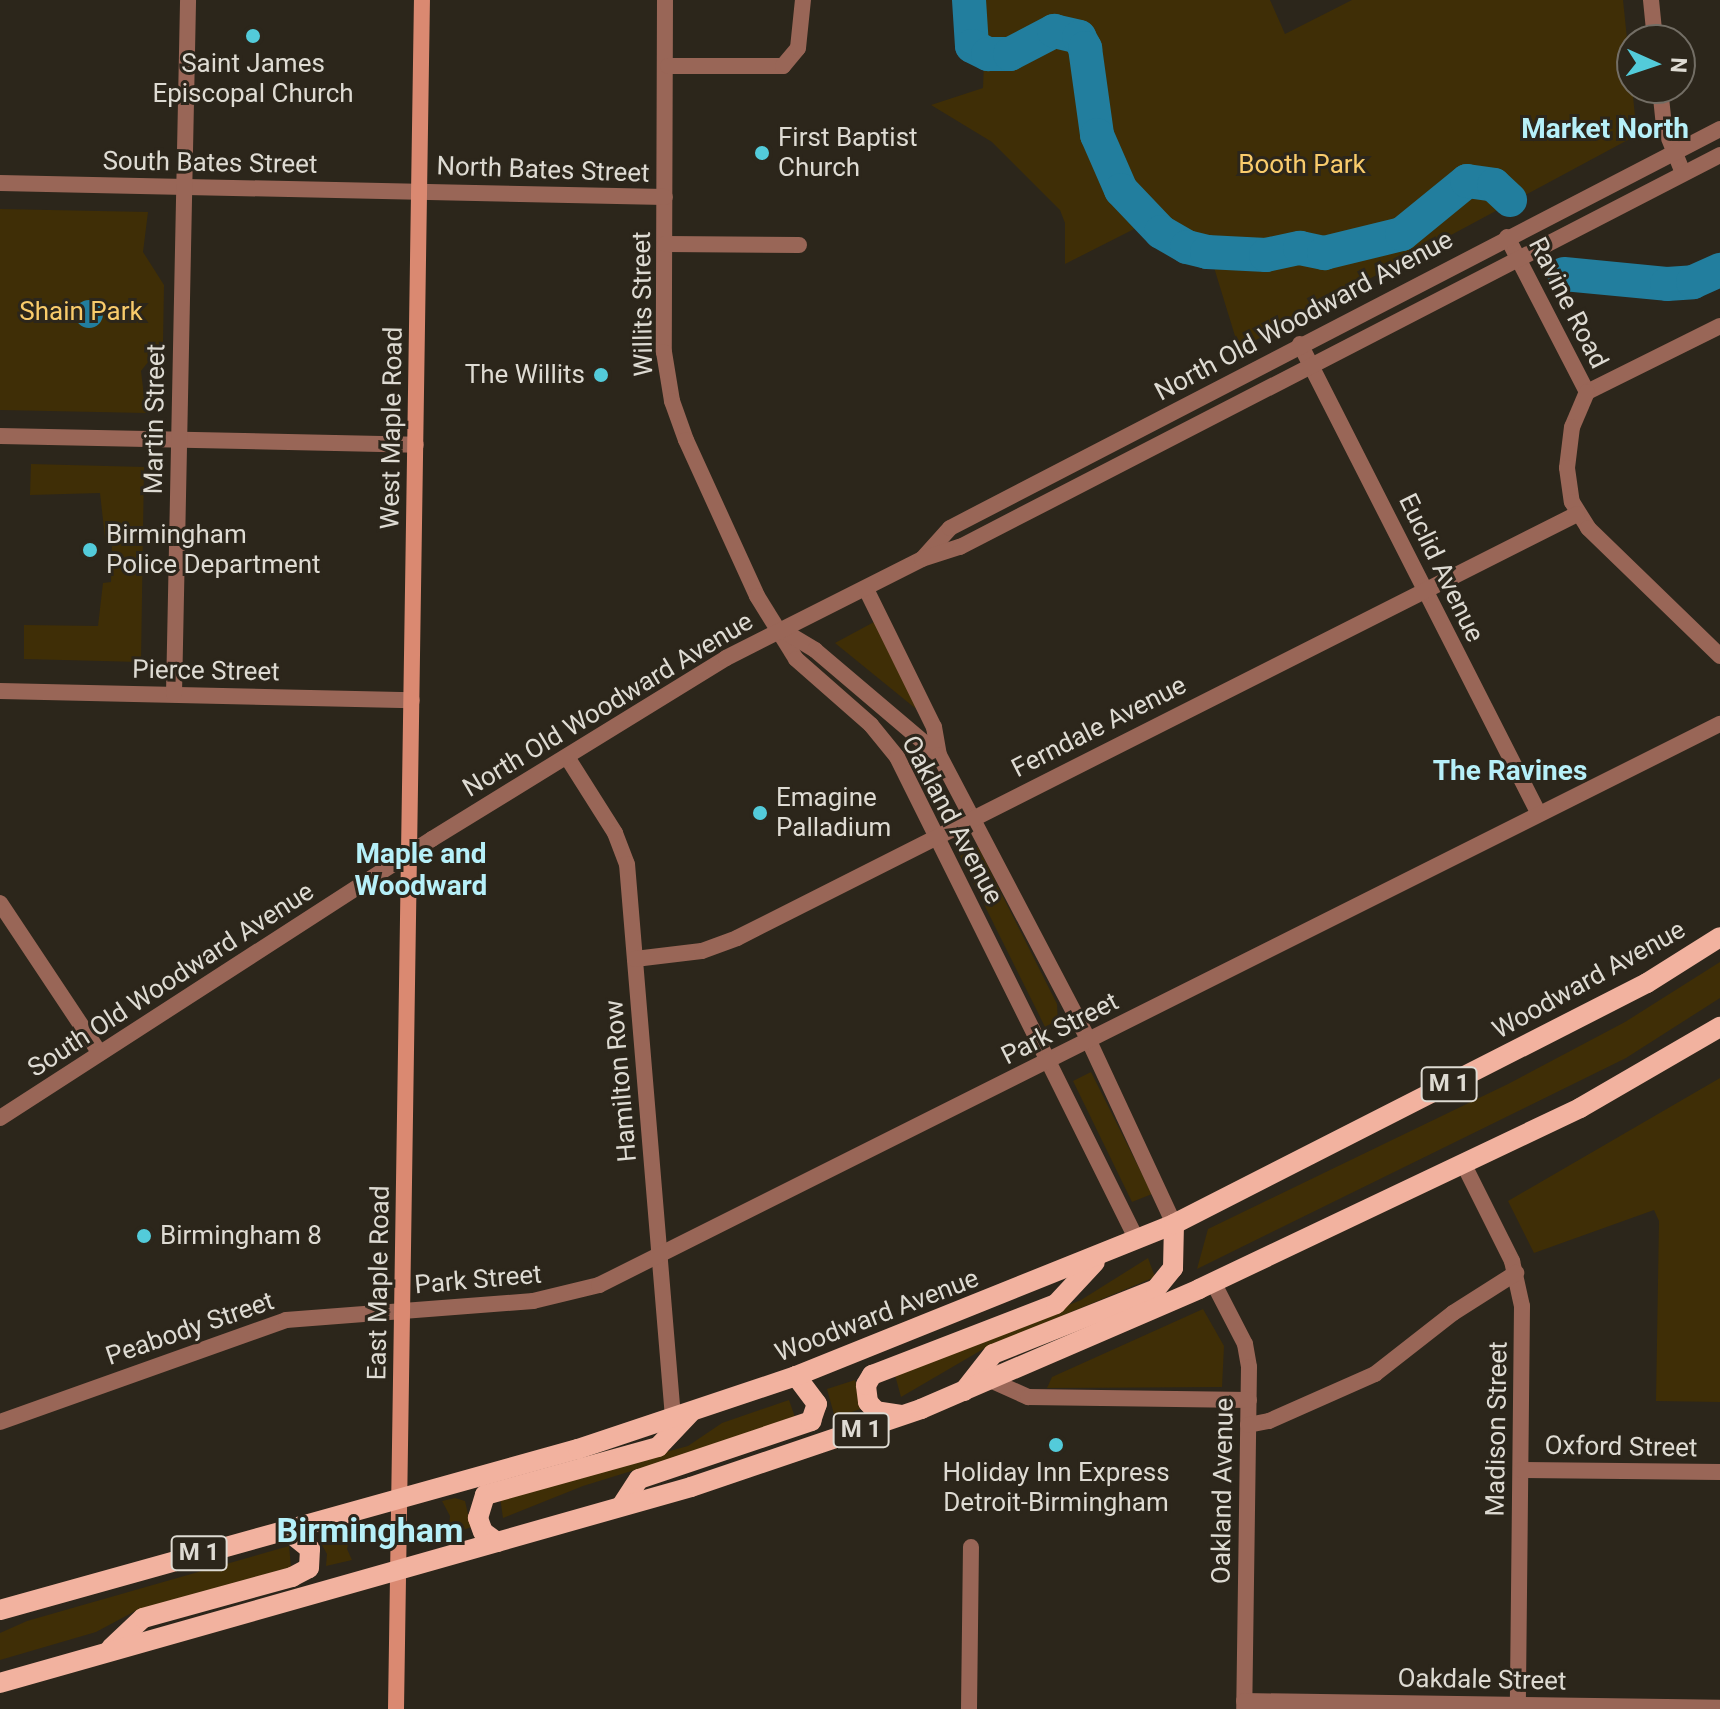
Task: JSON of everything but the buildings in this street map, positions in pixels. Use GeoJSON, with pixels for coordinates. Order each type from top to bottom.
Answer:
{"type":"FeatureCollection","features":[{"type":"Feature","properties":{"kind":"main road","name":"West Maple Road"},"geometry":{"type":"LineString","coordinates":[[409,857],[422,0]]}},
{"type":"Feature","properties":{"kind":"main road","name":"East Maple Road"},"geometry":{"type":"LineString","coordinates":[[396,1709],[409,857]]}},
{"type":"Feature","properties":{"kind":"main road","name":"Woodward Avenue"},"geometry":{"type":"LineString","coordinates":[[0,1610],[682,1415],[796,1376],[1101,1256],[1174,1224],[1647,983],[1720,937]]}},
{"type":"Feature","properties":{"kind":"main road","name":"M 1"},"geometry":{"type":"LineString","coordinates":[[0,1683],[691,1487],[903,1416],[1213,1282],[1580,1108],[1720,1027]]}},
{"type":"Feature","properties":{"kind":"main road"},"geometry":{"type":"LineString","coordinates":[[964,1391],[993,1354],[1156,1289],[1173,1268],[1174,1224]]}},
{"type":"Feature","properties":{"kind":"main road"},"geometry":{"type":"LineString","coordinates":[[903,1416],[876,1411],[868,1402],[866,1385],[872,1375],[1056,1304],[1101,1256]]}},
{"type":"Feature","properties":{"kind":"main road"},"geometry":{"type":"LineString","coordinates":[[622,1505],[639,1479],[811,1421],[817,1404],[796,1376]]}},
{"type":"Feature","properties":{"kind":"main road"},"geometry":{"type":"LineString","coordinates":[[497,1542],[483,1532],[478,1518],[485,1495],[658,1447],[682,1415]]}},
{"type":"Feature","properties":{"kind":"main road"},"geometry":{"type":"LineString","coordinates":[[108,1651],[143,1618],[292,1577],[309,1568],[310,1549],[285,1529]]}},
{"type":"Feature","properties":{"kind":"street","name":"Martin Street"},"geometry":{"type":"LineString","coordinates":[[174,694],[188,0]]}},
{"type":"Feature","properties":{"kind":"street"},"geometry":{"type":"LineString","coordinates":[[668,66],[783,66],[798,48],[803,0]]}},
{"type":"Feature","properties":{"kind":"street"},"geometry":{"type":"LineString","coordinates":[[1651,0],[1653,24]]}},
{"type":"Feature","properties":{"kind":"street","name":"Willits Street"},"geometry":{"type":"LineString","coordinates":[[662,5],[668,66],[664,352],[672,401],[751,584],[781,629]]}},
{"type":"Feature","properties":{"kind":"street"},"geometry":{"type":"LineString","coordinates":[[1664,104],[1674,151],[1683,173]]}},
{"type":"Feature","properties":{"kind":"street","name":"North Old Woodward Avenue"},"geometry":{"type":"LineString","coordinates":[[922,559],[950,528],[1720,129]]}},
{"type":"Feature","properties":{"kind":"street","name":"North Old Woodward Avenue"},"geometry":{"type":"LineString","coordinates":[[409,857],[567,757],[781,629],[922,559],[960,547],[1517,257],[1720,155]]}},
{"type":"Feature","properties":{"kind":"street","name":"South Bates Street"},"geometry":{"type":"LineString","coordinates":[[0,183],[420,190]]}},
{"type":"Feature","properties":{"kind":"street","name":"North Bates Street"},"geometry":{"type":"LineString","coordinates":[[420,190],[665,197]]}},
{"type":"Feature","properties":{"kind":"street","name":"Ravine Road"},"geometry":{"type":"LineString","coordinates":[[1507,237],[1587,392]]}},
{"type":"Feature","properties":{"kind":"street"},"geometry":{"type":"LineString","coordinates":[[665,244],[799,245]]}},
{"type":"Feature","properties":{"kind":"street"},"geometry":{"type":"LineString","coordinates":[[1720,326],[1587,392],[1568,446],[1568,484],[1577,514],[1636,579],[1720,656]]}},
{"type":"Feature","properties":{"kind":"street","name":"Euclid Avenue"},"geometry":{"type":"LineString","coordinates":[[1300,344],[1539,814]]}},
{"type":"Feature","properties":{"kind":"street"},"geometry":{"type":"LineString","coordinates":[[0,436],[416,445]]}},
{"type":"Feature","properties":{"kind":"street","name":"Ferndale Avenue"},"geometry":{"type":"LineString","coordinates":[[635,959],[716,947],[1577,514]]}},
{"type":"Feature","properties":{"kind":"street","name":"Oakland Avenue"},"geometry":{"type":"LineString","coordinates":[[866,589],[934,727],[939,755]]}},
{"type":"Feature","properties":{"kind":"street","name":"Oakland Avenue"},"geometry":{"type":"LineString","coordinates":[[781,629],[815,650],[939,755],[975,816],[1089,1041],[1174,1224]]}},
{"type":"Feature","properties":{"kind":"street","name":"Oakland Avenue"},"geometry":{"type":"LineString","coordinates":[[781,629],[796,659],[871,725],[897,757],[1137,1240]]}},
{"type":"Feature","properties":{"kind":"street","name":"Pierce Street"},"geometry":{"type":"LineString","coordinates":[[0,691],[412,700]]}},
{"type":"Feature","properties":{"kind":"street","name":"Park Street"},"geometry":{"type":"LineString","coordinates":[[402,1311],[557,1297],[599,1285],[1720,724]]}},
{"type":"Feature","properties":{"kind":"street","name":"Hamilton Row"},"geometry":{"type":"LineString","coordinates":[[567,757],[623,849],[659,1256],[682,1415]]}},
{"type":"Feature","properties":{"kind":"street","name":"South Old Woodward Avenue"},"geometry":{"type":"LineString","coordinates":[[0,1118],[409,857]]}},
{"type":"Feature","properties":{"kind":"street"},"geometry":{"type":"LineString","coordinates":[[0,903],[99,1052]]}},
{"type":"Feature","properties":{"kind":"street","name":"Madison Street"},"geometry":{"type":"LineString","coordinates":[[1463,1163],[1516,1273],[1522,1306],[1518,1707]]}},
{"type":"Feature","properties":{"kind":"street"},"geometry":{"type":"LineString","coordinates":[[1248,1425],[1269,1421],[1375,1374],[1453,1313],[1516,1273]]}},
{"type":"Feature","properties":{"kind":"street","name":"Oakland Avenue"},"geometry":{"type":"LineString","coordinates":[[1213,1282],[1245,1344],[1249,1400],[1244,1705]]}},
{"type":"Feature","properties":{"kind":"street","name":"Peabody Street"},"geometry":{"type":"LineString","coordinates":[[0,1422],[263,1326],[335,1314],[402,1311]]}},
{"type":"Feature","properties":{"kind":"street"},"geometry":{"type":"LineString","coordinates":[[990,1380],[1028,1397],[1249,1400]]}},
{"type":"Feature","properties":{"kind":"street","name":"Oxford Street"},"geometry":{"type":"LineString","coordinates":[[1521,1470],[1720,1472]]}},
{"type":"Feature","properties":{"kind":"street"},"geometry":{"type":"LineString","coordinates":[[969,1709],[971,1547]]}},
{"type":"Feature","properties":{"kind":"street","name":"Oakdale Street"},"geometry":{"type":"LineString","coordinates":[[1244,1705],[1720,1708]]}},
{"type":"Feature","properties":{"kind":"green space","name":"Booth Park"},"geometry":{"type":"Polygon","coordinates":[[[973,0],[1270,0],[1285,34],[1352,0],[1623,0],[1625,24],[1616,24],[1616,104],[1634,104],[1637,135],[1239,349],[1212,261],[1194,258],[1146,223],[1065,264],[1065,223],[1060,210],[992,142],[931,105],[983,88],[986,11],[973,0]]]}},
{"type":"Feature","properties":{"kind":"green space","name":"Shain Park"},"geometry":{"type":"Polygon","coordinates":[[[0,209],[148,212],[143,252],[164,285],[163,343],[141,371],[146,413],[0,410],[0,209]]]}},
{"type":"Feature","properties":{"kind":"green space"},"geometry":{"type":"Polygon","coordinates":[[[31,464],[144,467],[141,662],[24,659],[24,625],[98,626],[103,583],[111,582],[112,539],[105,538],[100,493],[30,495],[31,464]]]}},
{"type":"Feature","properties":{"kind":"green space"},"geometry":{"type":"Polygon","coordinates":[[[874,622],[916,705],[915,708],[835,643],[874,622]]]}},
{"type":"Feature","properties":{"kind":"green space"},"geometry":{"type":"Polygon","coordinates":[[[978,847],[1057,1004],[1058,1022],[1046,1029],[960,856],[978,847]]]}},
{"type":"Feature","properties":{"kind":"green space"},"geometry":{"type":"Polygon","coordinates":[[[1720,962],[1720,998],[1626,1058],[1197,1269],[1208,1229],[1508,1084],[1625,1022],[1720,962]]]}},
{"type":"Feature","properties":{"kind":"green space"},"geometry":{"type":"Polygon","coordinates":[[[1091,1072],[1152,1194],[1132,1202],[1073,1081],[1091,1072]]]}},
{"type":"Feature","properties":{"kind":"green space"},"geometry":{"type":"Polygon","coordinates":[[[1720,1078],[1720,1402],[1656,1401],[1659,1221],[1654,1210],[1534,1253],[1508,1201],[1720,1078]]]}},
{"type":"Feature","properties":{"kind":"green space"},"geometry":{"type":"Polygon","coordinates":[[[1148,1258],[1155,1277],[985,1348],[901,1397],[895,1375],[1081,1300],[1148,1258]]]}},
{"type":"Feature","properties":{"kind":"green space"},"geometry":{"type":"Polygon","coordinates":[[[1203,1309],[1224,1346],[1222,1387],[1047,1388],[1052,1377],[1203,1309]]]}},
{"type":"Feature","properties":{"kind":"green space"},"geometry":{"type":"Polygon","coordinates":[[[855,1380],[863,1408],[835,1418],[827,1389],[855,1380]]]}},
{"type":"Feature","properties":{"kind":"green space"},"geometry":{"type":"Polygon","coordinates":[[[789,1400],[796,1420],[583,1486],[503,1518],[500,1497],[688,1446],[722,1423],[789,1400]]]}},
{"type":"Feature","properties":{"kind":"green space"},"geometry":{"type":"Polygon","coordinates":[[[455,1498],[465,1501],[471,1527],[448,1536],[450,1516],[442,1501],[455,1498]]]}},
{"type":"Feature","properties":{"kind":"green space"},"geometry":{"type":"Polygon","coordinates":[[[352,1527],[347,1549],[352,1560],[326,1566],[327,1554],[318,1538],[352,1527]]]}},
{"type":"Feature","properties":{"kind":"green space"},"geometry":{"type":"Polygon","coordinates":[[[289,1546],[291,1567],[139,1609],[96,1632],[0,1660],[0,1633],[27,1621],[289,1546]]]}},
{"type":"Feature","properties":{"kind":"water"},"geometry":{"type":"Polygon","coordinates":[[[89,300],[99,304],[103,314],[99,324],[89,328],[79,324],[75,314],[79,304],[89,300]]]}},
{"type":"Feature","properties":{"kind":"waterway"},"geometry":{"type":"LineString","coordinates":[[969,0],[972,46],[988,54],[1010,54],[1054,31],[1079,37],[1085,48],[1097,135],[1121,190],[1161,232],[1187,247],[1207,252],[1266,255],[1300,248],[1324,253],[1402,234],[1467,181],[1494,185],[1510,200]]}},
{"type":"Feature","properties":{"kind":"waterway"},"geometry":{"type":"LineString","coordinates":[[1564,274],[1667,284],[1693,282],[1720,270]]}},
{"type":"Feature","properties":{"kind":"place","name":"Saint James Episcopal Church"},"geometry":{"type":"Point","coordinates":[253,36]}},
{"type":"Feature","properties":{"kind":"place","name":"First Baptist Church"},"geometry":{"type":"Point","coordinates":[762,153]}},
{"type":"Feature","properties":{"kind":"place","name":"The Willits"},"geometry":{"type":"Point","coordinates":[601,375]}},
{"type":"Feature","properties":{"kind":"place","name":"Birmingham Police Department"},"geometry":{"type":"Point","coordinates":[90,550]}},
{"type":"Feature","properties":{"kind":"place","name":"Emagine Palladium"},"geometry":{"type":"Point","coordinates":[760,813]}},
{"type":"Feature","properties":{"kind":"place","name":"Birmingham 8"},"geometry":{"type":"Point","coordinates":[144,1236]}},
{"type":"Feature","properties":{"kind":"place","name":"Holiday Inn Express Detroit-Birmingham"},"geometry":{"type":"Point","coordinates":[1056,1445]}},
{"type":"Feature","properties":{"kind":"district","name":"Market North"},"geometry":{"type":"Point","coordinates":[1605,129]}},
{"type":"Feature","properties":{"kind":"district","name":"The Ravines"},"geometry":{"type":"Point","coordinates":[1510,771]}},
{"type":"Feature","properties":{"kind":"district","name":"Maple and Woodward"},"geometry":{"type":"Point","coordinates":[421,870]}},
{"type":"Feature","properties":{"kind":"district","name":"Birmingham"},"geometry":{"type":"Point","coordinates":[370,1531]}}]}
